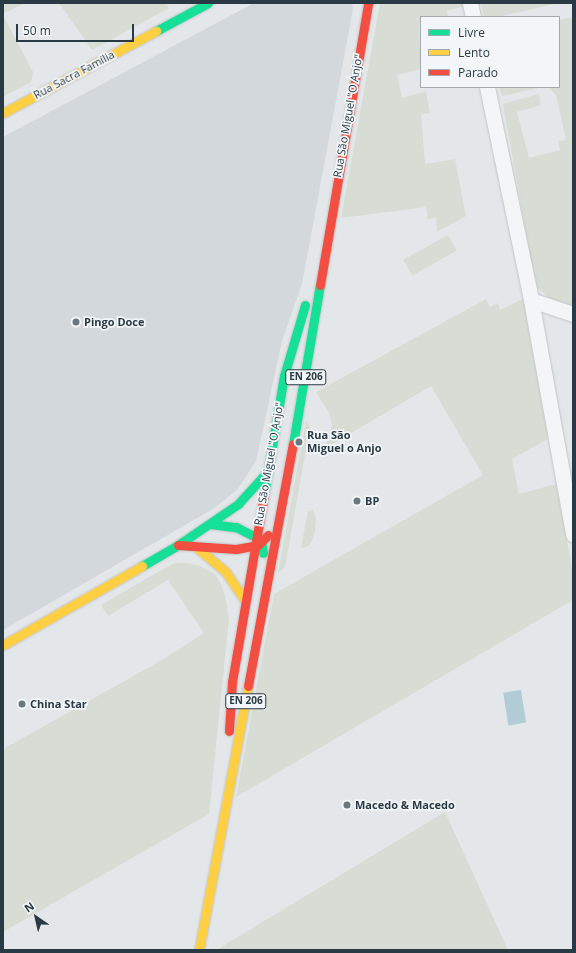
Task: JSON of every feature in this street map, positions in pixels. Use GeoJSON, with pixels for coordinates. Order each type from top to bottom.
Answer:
{"type":"FeatureCollection","features":[{"type":"Feature","properties":{"kind":"main road","name":"Rua Sacra Família"},"geometry":{"type":"LineString","coordinates":[[3,112],[208,3]]}},
{"type":"Feature","properties":{"kind":"main road","name":"Rua São Miguel \"O Anjo\""},"geometry":{"type":"LineString","coordinates":[[199,950],[305,381],[328,229],[368,3]]}},
{"type":"Feature","properties":{"kind":"main road","name":"Rua São Miguel \"O Anjo\""},"geometry":{"type":"LineString","coordinates":[[224,814],[232,682],[245,601],[258,542],[284,376],[328,229]]}},
{"type":"Feature","properties":{"kind":"main road"},"geometry":{"type":"LineString","coordinates":[[3,645],[178,545],[210,524],[238,504],[268,471]]}},
{"type":"Feature","properties":{"kind":"main road"},"geometry":{"type":"LineString","coordinates":[[210,524],[236,527],[258,542]]}},
{"type":"Feature","properties":{"kind":"main road","name":"Rua São Miguel \"O Anjo\""},"geometry":{"type":"LineString","coordinates":[[258,542],[279,524]]}},
{"type":"Feature","properties":{"kind":"main road","name":"Rua São Miguel \"O Anjo\""},"geometry":{"type":"LineString","coordinates":[[253,664],[254,621],[264,557],[258,542]]}},
{"type":"Feature","properties":{"kind":"main road"},"geometry":{"type":"LineString","coordinates":[[178,545],[236,549],[258,542]]}},
{"type":"Feature","properties":{"kind":"main road"},"geometry":{"type":"LineString","coordinates":[[195,546],[225,571],[245,601]]}},
{"type":"Feature","properties":{"kind":"street"},"geometry":{"type":"LineString","coordinates":[[470,3],[473,16]]}},
{"type":"Feature","properties":{"kind":"street"},"geometry":{"type":"LineString","coordinates":[[488,88],[531,300],[573,534]]}},
{"type":"Feature","properties":{"kind":"street"},"geometry":{"type":"LineString","coordinates":[[531,300],[573,314]]}},
{"type":"Feature","properties":{"kind":"shaded area"},"geometry":{"type":"Polygon","coordinates":[[[3,3],[25,3],[3,14],[3,3]]]}},
{"type":"Feature","properties":{"kind":"shaded area"},"geometry":{"type":"Polygon","coordinates":[[[59,3],[166,3],[169,8],[92,50],[59,3]]]}},
{"type":"Feature","properties":{"kind":"shaded area"},"geometry":{"type":"Polygon","coordinates":[[[254,3],[352,3],[353,9],[302,284],[282,341],[256,461],[238,489],[213,509],[3,630],[3,137],[254,3]]]}},
{"type":"Feature","properties":{"kind":"shaded area"},"geometry":{"type":"Polygon","coordinates":[[[380,3],[464,3],[464,6],[447,11],[448,16],[420,16],[420,69],[397,75],[402,98],[426,91],[430,113],[421,114],[425,164],[455,159],[466,216],[437,232],[436,218],[428,219],[426,207],[341,218],[380,3]]]}},
{"type":"Feature","properties":{"kind":"shaded area"},"geometry":{"type":"Polygon","coordinates":[[[481,3],[559,3],[501,16],[484,16],[481,3]]]}},
{"type":"Feature","properties":{"kind":"shaded area"},"geometry":{"type":"Polygon","coordinates":[[[3,15],[33,72],[31,82],[3,97],[3,15]]]}},
{"type":"Feature","properties":{"kind":"shaded area"},"geometry":{"type":"Polygon","coordinates":[[[573,17],[573,308],[553,302],[538,288],[533,272],[503,104],[539,94],[541,105],[517,112],[529,158],[560,150],[558,141],[566,140],[556,95],[549,88],[560,88],[560,20],[573,17]]]}},
{"type":"Feature","properties":{"kind":"shaded area"},"geometry":{"type":"Polygon","coordinates":[[[499,88],[538,88],[502,96],[499,88]]]}},
{"type":"Feature","properties":{"kind":"shaded area"},"geometry":{"type":"Polygon","coordinates":[[[448,235],[457,251],[412,275],[403,260],[448,235]]]}},
{"type":"Feature","properties":{"kind":"shaded area"},"geometry":{"type":"Polygon","coordinates":[[[486,299],[490,307],[498,303],[500,310],[523,299],[548,439],[512,459],[519,494],[556,484],[573,573],[573,600],[236,797],[274,594],[483,475],[431,386],[329,446],[326,444],[332,425],[329,413],[316,392],[486,299]]]}},
{"type":"Feature","properties":{"kind":"shaded area"},"geometry":{"type":"Polygon","coordinates":[[[306,421],[310,427],[285,567],[278,573],[306,421]]]}},
{"type":"Feature","properties":{"kind":"shaded area"},"geometry":{"type":"Polygon","coordinates":[[[313,510],[316,518],[315,531],[311,543],[307,547],[301,548],[308,511],[313,510]]]}},
{"type":"Feature","properties":{"kind":"shaded area"},"geometry":{"type":"Polygon","coordinates":[[[175,563],[198,565],[215,574],[225,595],[229,619],[209,814],[3,932],[3,749],[162,660],[204,633],[168,580],[108,616],[101,605],[175,563]]]}},
{"type":"Feature","properties":{"kind":"shaded area"},"geometry":{"type":"Polygon","coordinates":[[[445,812],[508,950],[216,950],[445,812]]]}},
{"type":"Feature","properties":{"kind":"water"},"geometry":{"type":"Polygon","coordinates":[[[521,690],[526,723],[508,725],[503,693],[521,690]]]}},
{"type":"Feature","properties":{"kind":"traffic: fast"},"geometry":{"type":"LineString","coordinates":[[156,31],[208,3]]}},
{"type":"Feature","properties":{"kind":"traffic: fast"},"geometry":{"type":"LineString","coordinates":[[293,444],[320,285]]}},
{"type":"Feature","properties":{"kind":"traffic: fast"},"geometry":{"type":"LineString","coordinates":[[264,495],[284,376],[305,305]]}},
{"type":"Feature","properties":{"kind":"traffic: fast"},"geometry":{"type":"LineString","coordinates":[[142,566],[178,545],[238,504],[268,471]]}},
{"type":"Feature","properties":{"kind":"traffic: fast"},"geometry":{"type":"LineString","coordinates":[[210,524],[236,527],[261,540],[263,553]]}},
{"type":"Feature","properties":{"kind":"traffic: slow"},"geometry":{"type":"LineString","coordinates":[[3,113],[156,31]]}},
{"type":"Feature","properties":{"kind":"traffic: slow"},"geometry":{"type":"LineString","coordinates":[[195,546],[225,571],[245,601]]}},
{"type":"Feature","properties":{"kind":"traffic: slow"},"geometry":{"type":"LineString","coordinates":[[3,645],[142,566]]}},
{"type":"Feature","properties":{"kind":"traffic: slow"},"geometry":{"type":"LineString","coordinates":[[199,950],[248,686]]}},
{"type":"Feature","properties":{"kind":"traffic: jam"},"geometry":{"type":"LineString","coordinates":[[320,285],[368,3]]}},
{"type":"Feature","properties":{"kind":"traffic: jam"},"geometry":{"type":"LineString","coordinates":[[248,686],[293,444]]}},
{"type":"Feature","properties":{"kind":"traffic: jam"},"geometry":{"type":"LineString","coordinates":[[229,731],[232,682],[264,495]]}},
{"type":"Feature","properties":{"kind":"traffic: jam"},"geometry":{"type":"LineString","coordinates":[[178,545],[236,549],[258,545],[268,535]]}},
{"type":"Feature","properties":{"kind":"place","name":"Pingo Doce"},"geometry":{"type":"Point","coordinates":[76,322]}},
{"type":"Feature","properties":{"kind":"place","name":"Rua São Miguel o Anjo"},"geometry":{"type":"Point","coordinates":[299,442]}},
{"type":"Feature","properties":{"kind":"place","name":"BP"},"geometry":{"type":"Point","coordinates":[357,501]}},
{"type":"Feature","properties":{"kind":"place","name":"China Star"},"geometry":{"type":"Point","coordinates":[22,704]}},
{"type":"Feature","properties":{"kind":"place","name":"Macedo & Macedo"},"geometry":{"type":"Point","coordinates":[347,805]}}]}
